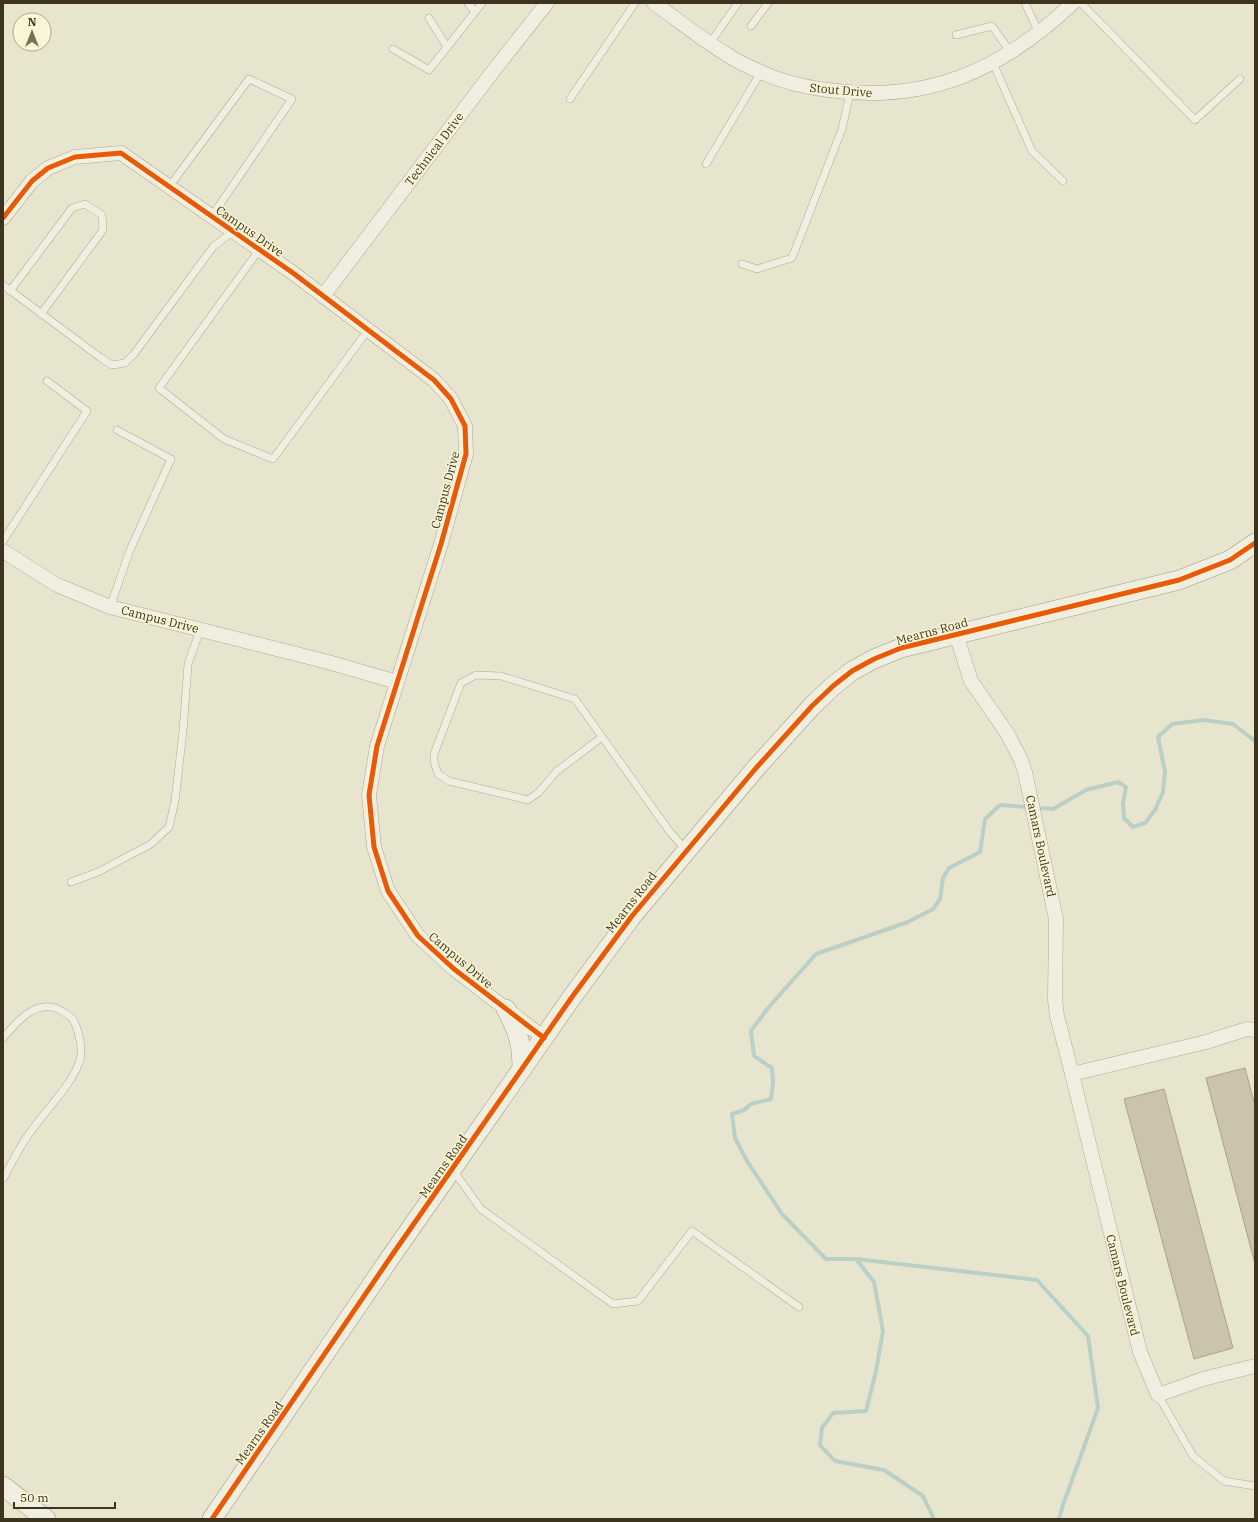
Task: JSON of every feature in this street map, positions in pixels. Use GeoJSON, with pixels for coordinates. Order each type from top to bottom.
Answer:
{"type":"FeatureCollection","features":[{"type":"Feature","properties":{"kind":"street","name":"Technical Drive"},"geometry":{"type":"LineString","coordinates":[[323,296],[494,70],[547,3]]}},
{"type":"Feature","properties":{"kind":"street","name":"Stout Drive"},"geometry":{"type":"LineString","coordinates":[[654,3],[726,55],[761,72],[775,78],[804,86],[850,93],[905,91],[956,78],[993,63],[1011,53],[1039,33],[1073,3]]}},
{"type":"Feature","properties":{"kind":"street","name":"Campus Drive"},"geometry":{"type":"LineString","coordinates":[[3,218],[32,181],[48,168],[74,157],[121,153],[323,296],[434,380],[451,399],[465,426],[466,454],[441,544],[377,746],[369,795],[374,847],[388,891],[418,936],[454,970],[544,1038]]}},
{"type":"Feature","properties":{"kind":"street","name":"Mearns Road"},"geometry":{"type":"LineString","coordinates":[[212,1519],[390,1258],[453,1170],[572,997],[632,916],[756,768],[812,706],[833,686],[852,671],[874,659],[901,648],[1179,580],[1230,560],[1255,543]]}},
{"type":"Feature","properties":{"kind":"street","name":"Campus Drive"},"geometry":{"type":"LineString","coordinates":[[3,551],[57,585],[110,607],[328,662],[397,682]]}},
{"type":"Feature","properties":{"kind":"street","name":"Camars Boulevard"},"geometry":{"type":"LineString","coordinates":[[956,634],[971,681],[1008,733],[1025,772],[1056,919],[1056,1016],[1072,1074],[1140,1352],[1158,1395]]}},
{"type":"Feature","properties":{"kind":"street"},"geometry":{"type":"LineString","coordinates":[[506,1009],[516,1027],[520,1042],[522,1069]]}},
{"type":"Feature","properties":{"kind":"street"},"geometry":{"type":"LineString","coordinates":[[1072,1074],[1206,1042],[1247,1029],[1255,1030]]}},
{"type":"Feature","properties":{"kind":"street"},"geometry":{"type":"LineString","coordinates":[[1158,1395],[1203,1379],[1255,1366]]}},
{"type":"Feature","properties":{"kind":"street"},"geometry":{"type":"LineString","coordinates":[[3,1486],[46,1519]]}},
{"type":"Feature","properties":{"kind":"lane"},"geometry":{"type":"LineString","coordinates":[[468,3],[475,12]]}},
{"type":"Feature","properties":{"kind":"lane"},"geometry":{"type":"LineString","coordinates":[[393,49],[429,70],[482,3]]}},
{"type":"Feature","properties":{"kind":"lane"},"geometry":{"type":"LineString","coordinates":[[570,99],[635,3]]}},
{"type":"Feature","properties":{"kind":"lane"},"geometry":{"type":"LineString","coordinates":[[710,43],[738,3]]}},
{"type":"Feature","properties":{"kind":"lane"},"geometry":{"type":"LineString","coordinates":[[751,26],[768,3]]}},
{"type":"Feature","properties":{"kind":"lane"},"geometry":{"type":"LineString","coordinates":[[1025,3],[1039,33]]}},
{"type":"Feature","properties":{"kind":"lane"},"geometry":{"type":"LineString","coordinates":[[1081,3],[1195,120],[1240,79]]}},
{"type":"Feature","properties":{"kind":"lane"},"geometry":{"type":"LineString","coordinates":[[429,18],[447,48]]}},
{"type":"Feature","properties":{"kind":"lane"},"geometry":{"type":"LineString","coordinates":[[956,35],[992,26],[1011,53]]}},
{"type":"Feature","properties":{"kind":"lane"},"geometry":{"type":"LineString","coordinates":[[993,63],[1032,151],[1063,181]]}},
{"type":"Feature","properties":{"kind":"lane"},"geometry":{"type":"LineString","coordinates":[[706,164],[761,72]]}},
{"type":"Feature","properties":{"kind":"lane"},"geometry":{"type":"LineString","coordinates":[[169,187],[249,79],[292,99],[212,216]]}},
{"type":"Feature","properties":{"kind":"lane"},"geometry":{"type":"LineString","coordinates":[[742,264],[757,268],[792,258],[842,129],[850,93]]}},
{"type":"Feature","properties":{"kind":"lane"},"geometry":{"type":"LineString","coordinates":[[10,291],[72,208],[86,204],[102,215],[104,230],[41,314]]}},
{"type":"Feature","properties":{"kind":"lane"},"geometry":{"type":"LineString","coordinates":[[3,285],[112,365],[125,362],[134,354],[213,247],[233,231]]}},
{"type":"Feature","properties":{"kind":"lane"},"geometry":{"type":"LineString","coordinates":[[259,250],[159,388],[224,440],[273,459],[368,330]]}},
{"type":"Feature","properties":{"kind":"lane"},"geometry":{"type":"LineString","coordinates":[[3,541],[87,411],[47,381]]}},
{"type":"Feature","properties":{"kind":"lane"},"geometry":{"type":"LineString","coordinates":[[110,607],[130,550],[171,459],[117,430]]}},
{"type":"Feature","properties":{"kind":"lane"},"geometry":{"type":"LineString","coordinates":[[71,882],[98,872],[151,844],[169,827],[175,802],[183,730],[188,664],[200,630]]}},
{"type":"Feature","properties":{"kind":"lane"},"geometry":{"type":"LineString","coordinates":[[602,737],[557,771],[539,792],[528,800],[449,781],[438,774],[434,762],[434,754],[461,683],[476,675],[501,676],[575,699],[670,832],[686,850]]}},
{"type":"Feature","properties":{"kind":"lane"},"geometry":{"type":"LineString","coordinates":[[3,1038],[17,1022],[27,1014],[44,1006],[55,1007],[73,1020],[80,1042],[80,1060],[74,1076],[28,1136],[3,1179]]}},
{"type":"Feature","properties":{"kind":"lane"},"geometry":{"type":"LineString","coordinates":[[453,1170],[482,1209],[613,1304],[638,1301],[692,1231],[799,1307]]}},
{"type":"Feature","properties":{"kind":"lane"},"geometry":{"type":"LineString","coordinates":[[1158,1395],[1193,1456],[1224,1481],[1255,1486]]}},
{"type":"Feature","properties":{"kind":"building"},"geometry":{"type":"Polygon","coordinates":[[[1245,1068],[1255,1106],[1255,1264],[1206,1078],[1245,1068]]]}},
{"type":"Feature","properties":{"kind":"building"},"geometry":{"type":"Polygon","coordinates":[[[1164,1089],[1233,1348],[1194,1359],[1124,1099],[1164,1089]]]}},
{"type":"Feature","properties":{"kind":"waterway"},"geometry":{"type":"LineString","coordinates":[[1059,1519],[1098,1408],[1088,1336],[1037,1280],[856,1259],[826,1259],[782,1214],[747,1161],[735,1138],[732,1114],[744,1110],[751,1104],[771,1099],[773,1083],[772,1068],[754,1056],[751,1031],[768,1008],[816,954],[908,922],[933,909],[940,899],[943,878],[949,868],[980,852],[985,819],[1000,805],[1053,809],[1086,790],[1118,782],[1126,787],[1123,804],[1124,818],[1133,827],[1145,823],[1155,810],[1163,792],[1165,772],[1158,737],[1172,724],[1203,720],[1233,724],[1255,741]]}},
{"type":"Feature","properties":{"kind":"waterway"},"geometry":{"type":"LineString","coordinates":[[856,1259],[874,1282],[883,1331],[876,1371],[866,1411],[833,1413],[822,1428],[820,1445],[835,1461],[884,1470],[923,1496],[934,1519]]}},
{"type":"Feature","properties":{"kind":"cycle path"},"geometry":{"type":"LineString","coordinates":[[3,218],[32,181],[48,168],[75,157],[121,153],[293,273],[434,380],[451,399],[465,426],[466,454],[441,544],[377,746],[369,795],[374,847],[388,891],[418,936],[454,969],[544,1038]]}},
{"type":"Feature","properties":{"kind":"cycle path"},"geometry":{"type":"LineString","coordinates":[[212,1519],[390,1258],[572,997],[632,916],[756,768],[812,706],[833,686],[852,671],[874,659],[901,648],[1179,580],[1230,560],[1255,543]]}}]}
